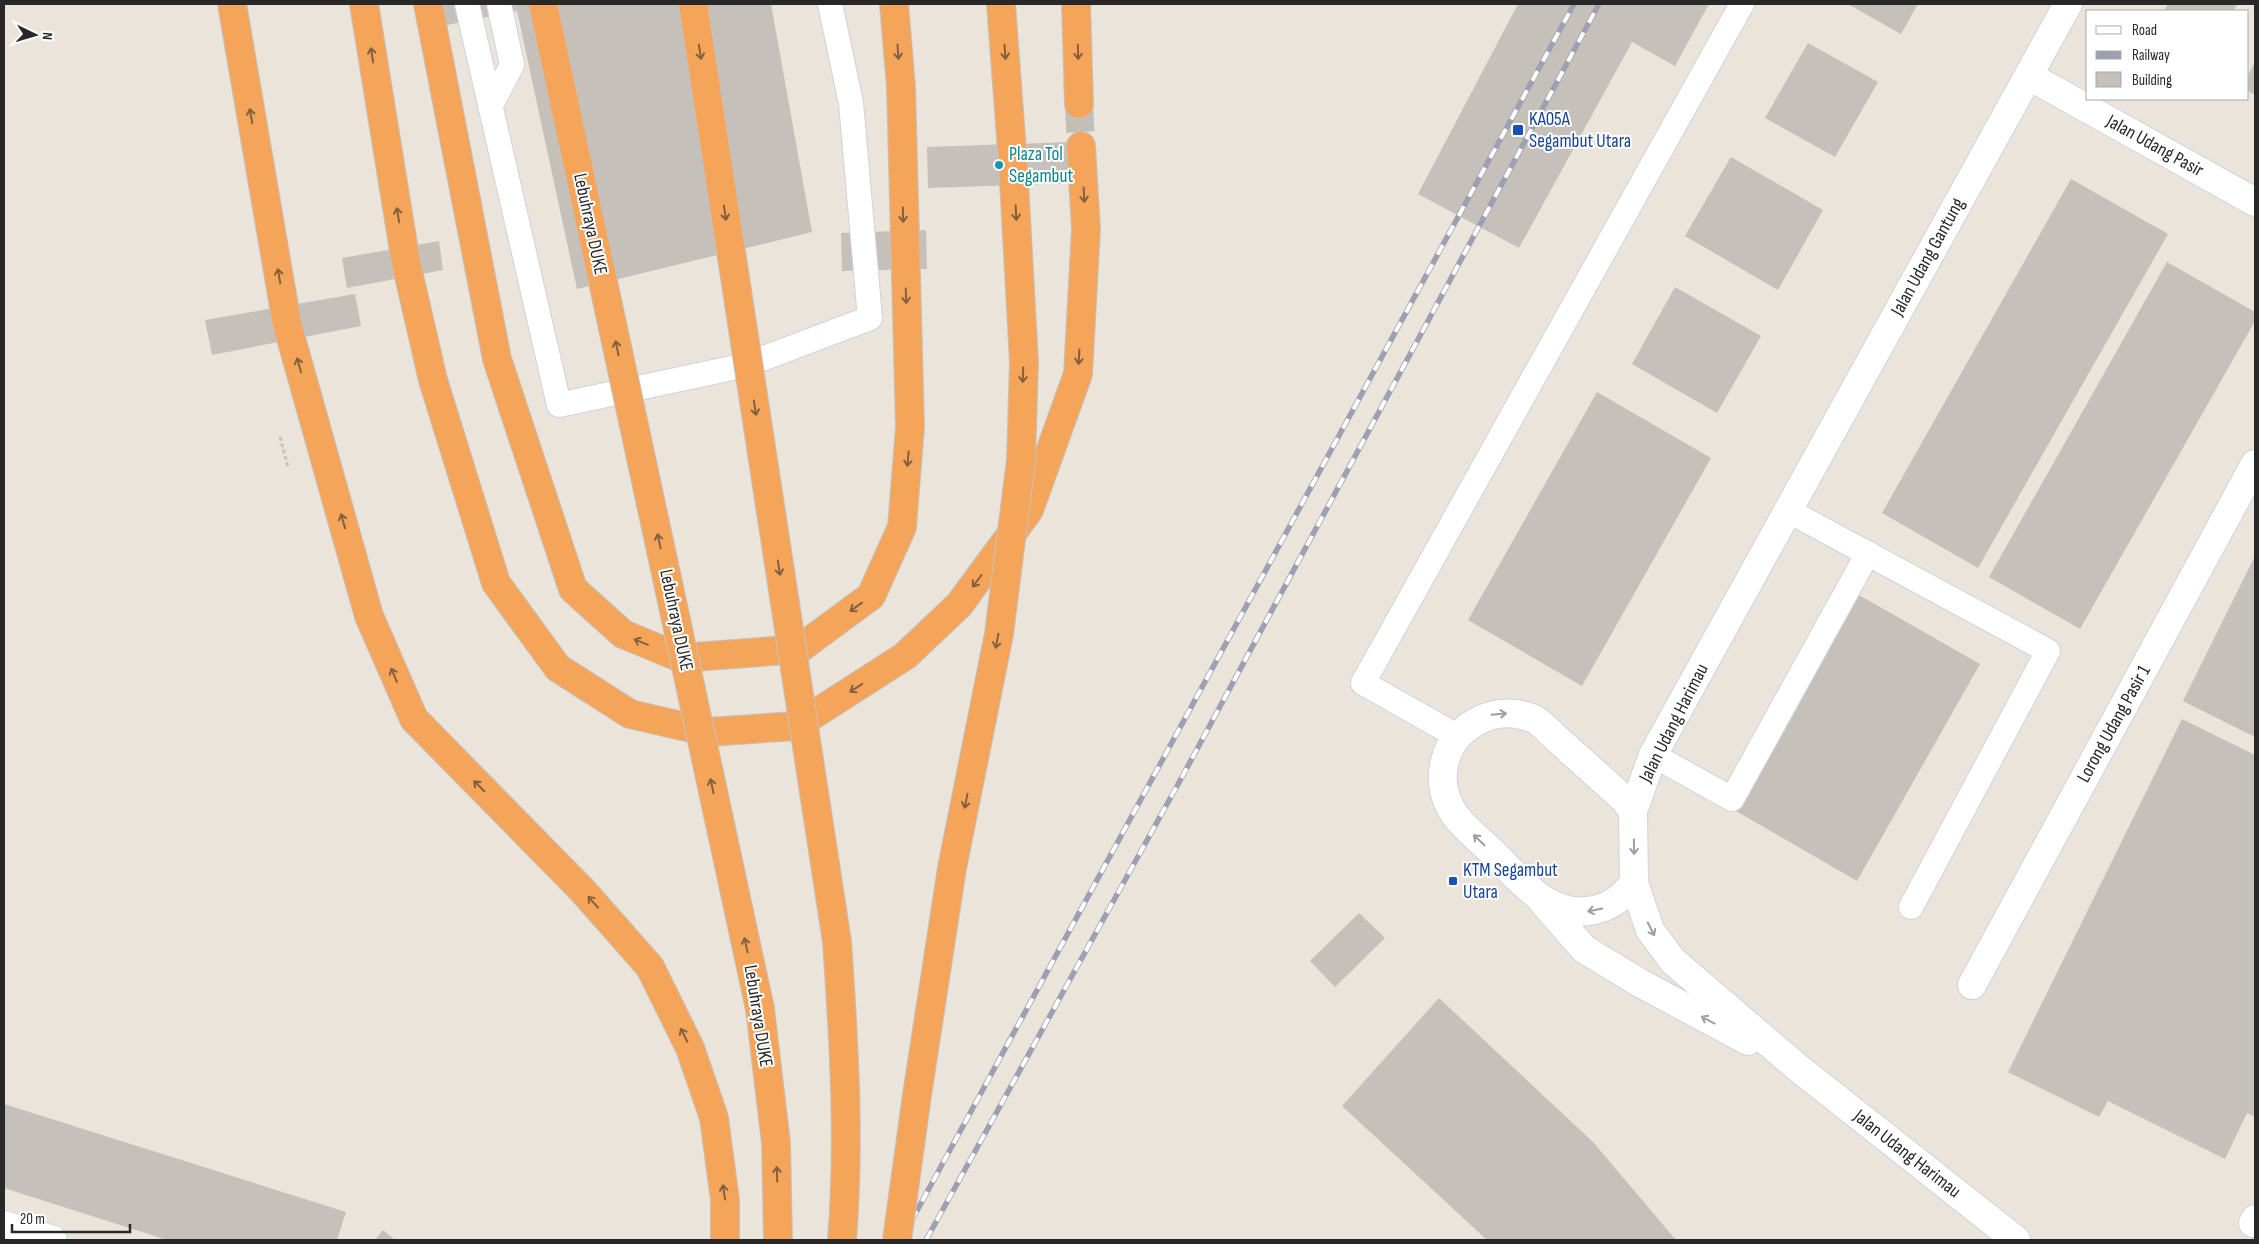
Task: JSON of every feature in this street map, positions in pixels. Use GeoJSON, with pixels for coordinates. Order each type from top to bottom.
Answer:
{"type":"FeatureCollection","features":[{"type":"Feature","properties":{"kind":"highway"},"geometry":{"type":"LineString","coordinates":[[232,4],[287,324],[369,616],[414,719],[583,891],[650,967],[690,1048],[714,1118],[725,1200],[725,1240]]}},
{"type":"Feature","properties":{"kind":"highway"},"geometry":{"type":"LineString","coordinates":[[364,4],[406,263],[433,380],[496,583],[558,668],[630,714],[708,732],[796,726],[905,656],[959,605],[1029,510],[1078,374],[1086,229],[1081,146]]}},
{"type":"Feature","properties":{"kind":"highway"},"geometry":{"type":"LineString","coordinates":[[428,4],[497,359],[573,589],[623,634],[681,658],[799,649],[871,596],[902,527],[910,427],[901,87],[894,4]]}},
{"type":"Feature","properties":{"kind":"highway","name":"Lebuhraya DUKE"},"geometry":{"type":"LineString","coordinates":[[542,4],[760,1009],[776,1143],[778,1240]]}},
{"type":"Feature","properties":{"kind":"highway"},"geometry":{"type":"LineString","coordinates":[[692,4],[837,942],[846,1062],[847,1181],[842,1240]]}},
{"type":"Feature","properties":{"kind":"highway"},"geometry":{"type":"LineString","coordinates":[[898,1240],[916,1095],[952,868],[999,634],[1020,460],[1024,362],[1001,4]]}},
{"type":"Feature","properties":{"kind":"highway"},"geometry":{"type":"LineString","coordinates":[[1076,4],[1079,104]]}},
{"type":"Feature","properties":{"kind":"street","name":"Jalan Udang Gantung"},"geometry":{"type":"LineString","coordinates":[[1787,510],[2068,4]]}},
{"type":"Feature","properties":{"kind":"street","name":"Jalan Udang Pasir"},"geometry":{"type":"LineString","coordinates":[[2029,76],[2255,202]]}},
{"type":"Feature","properties":{"kind":"street","name":"Lorong Udang Pasir 1"},"geometry":{"type":"LineString","coordinates":[[1972,985],[2255,464]]}},
{"type":"Feature","properties":{"kind":"street","name":"Jalan Udang Harimau"},"geometry":{"type":"LineString","coordinates":[[1787,510],[1653,755],[1633,811],[1634,883],[1650,930],[1673,961],[1797,1067],[2005,1237]]}},
{"type":"Feature","properties":{"kind":"street"},"geometry":{"type":"LineString","coordinates":[[1633,811],[1625,800],[1534,718],[1512,713],[1491,714],[1472,723],[1458,736],[1447,754],[1442,774],[1444,794],[1453,814],[1540,898],[1558,909],[1577,913],[1599,910],[1619,900],[1634,883]]}},
{"type":"Feature","properties":{"kind":"street","name":"Jalan Udang Harimau"},"geometry":{"type":"LineString","coordinates":[[1540,898],[1584,949],[1640,983],[1797,1067]]}},
{"type":"Feature","properties":{"kind":"street"},"geometry":{"type":"LineString","coordinates":[[4,1225],[54,1240]]}},
{"type":"Feature","properties":{"kind":"lane"},"geometry":{"type":"LineString","coordinates":[[467,4],[559,405],[746,365],[870,318],[851,103],[830,4]]}},
{"type":"Feature","properties":{"kind":"lane"},"geometry":{"type":"LineString","coordinates":[[490,107],[512,65],[499,4]]}},
{"type":"Feature","properties":{"kind":"lane"},"geometry":{"type":"LineString","coordinates":[[1458,736],[1363,683],[1742,4]]}},
{"type":"Feature","properties":{"kind":"lane"},"geometry":{"type":"LineString","coordinates":[[1787,510],[2048,651],[1911,907]]}},
{"type":"Feature","properties":{"kind":"lane"},"geometry":{"type":"LineString","coordinates":[[1653,755],[1732,799],[1868,553]]}},
{"type":"Feature","properties":{"kind":"building"},"geometry":{"type":"Polygon","coordinates":[[[432,4],[771,4],[812,232],[577,289],[517,11],[437,27],[432,4]]]}},
{"type":"Feature","properties":{"kind":"building","name":"KA05A Segambut Utara"},"geometry":{"type":"Polygon","coordinates":[[[1518,4],[1709,4],[1675,66],[1632,42],[1519,248],[1418,194],[1518,4]]]}},
{"type":"Feature","properties":{"kind":"building"},"geometry":{"type":"Polygon","coordinates":[[[1848,4],[1918,4],[1901,34],[1848,4]]]}},
{"type":"Feature","properties":{"kind":"building"},"geometry":{"type":"Polygon","coordinates":[[[2168,4],[2237,4],[2234,10],[2165,10],[2168,4]]]}},
{"type":"Feature","properties":{"kind":"building"},"geometry":{"type":"Polygon","coordinates":[[[1808,43],[1878,82],[1835,157],[1765,118],[1808,43]]]}},
{"type":"Feature","properties":{"kind":"building"},"geometry":{"type":"Polygon","coordinates":[[[2255,62],[2255,95],[2249,92],[2249,73],[2255,62]]]}},
{"type":"Feature","properties":{"kind":"building","name":"Plaza Tol Segambut"},"geometry":{"type":"Polygon","coordinates":[[[1070,142],[1072,183],[928,188],[927,147],[1070,142]]]}},
{"type":"Feature","properties":{"kind":"building"},"geometry":{"type":"Polygon","coordinates":[[[1731,157],[1823,210],[1778,290],[1685,236],[1731,157]]]}},
{"type":"Feature","properties":{"kind":"building"},"geometry":{"type":"Polygon","coordinates":[[[2071,179],[2168,234],[1978,568],[1882,513],[2071,179]]]}},
{"type":"Feature","properties":{"kind":"building"},"geometry":{"type":"Polygon","coordinates":[[[926,230],[927,269],[842,271],[841,233],[926,230]]]}},
{"type":"Feature","properties":{"kind":"building"},"geometry":{"type":"Polygon","coordinates":[[[439,241],[443,270],[347,288],[342,258],[439,241]]]}},
{"type":"Feature","properties":{"kind":"building"},"geometry":{"type":"Polygon","coordinates":[[[2167,262],[2255,312],[2255,321],[2080,629],[1989,577],[2167,262]]]}},
{"type":"Feature","properties":{"kind":"building"},"geometry":{"type":"Polygon","coordinates":[[[1675,287],[1761,336],[1717,413],[1632,364],[1675,287]]]}},
{"type":"Feature","properties":{"kind":"building"},"geometry":{"type":"Polygon","coordinates":[[[355,294],[361,326],[212,355],[205,320],[355,294]]]}},
{"type":"Feature","properties":{"kind":"building"},"geometry":{"type":"Polygon","coordinates":[[[1597,392],[1711,458],[1582,686],[1468,620],[1597,392]]]}},
{"type":"Feature","properties":{"kind":"building"},"geometry":{"type":"Polygon","coordinates":[[[2255,556],[2255,737],[2183,701],[2255,556]]]}},
{"type":"Feature","properties":{"kind":"building"},"geometry":{"type":"Polygon","coordinates":[[[1859,595],[1980,664],[1857,881],[1736,811],[1859,595]]]}},
{"type":"Feature","properties":{"kind":"building"},"geometry":{"type":"Polygon","coordinates":[[[2182,719],[2255,755],[2255,1117],[2247,1113],[2225,1159],[2108,1101],[2099,1117],[2008,1072],[2182,719]]]}},
{"type":"Feature","properties":{"kind":"building"},"geometry":{"type":"Polygon","coordinates":[[[1359,913],[1385,938],[1335,987],[1310,961],[1359,913]]]}},
{"type":"Feature","properties":{"kind":"building"},"geometry":{"type":"Polygon","coordinates":[[[1439,998],[1593,1142],[1676,1240],[1487,1240],[1342,1106],[1439,998]]]}},
{"type":"Feature","properties":{"kind":"building"},"geometry":{"type":"Polygon","coordinates":[[[4,1104],[346,1212],[337,1240],[167,1240],[4,1188],[4,1104]]]}},
{"type":"Feature","properties":{"kind":"building"},"geometry":{"type":"Polygon","coordinates":[[[383,1230],[395,1240],[375,1240],[383,1230]]]}},
{"type":"Feature","properties":{"kind":"tunnel"},"geometry":{"type":"LineString","coordinates":[[1079,104],[1081,146]]}},
{"type":"Feature","properties":{"kind":"railway"},"geometry":{"type":"LineString","coordinates":[[901,1240],[1574,4]]}},
{"type":"Feature","properties":{"kind":"railway"},"geometry":{"type":"LineString","coordinates":[[926,1240],[1182,777],[1599,4]]}},
{"type":"Feature","properties":{"kind":"place","name":"KA05A Segambut Utara"},"geometry":{"type":"Point","coordinates":[1518,130]}},
{"type":"Feature","properties":{"kind":"place","name":"Plaza Tol Segambut"},"geometry":{"type":"Point","coordinates":[999,165]}},
{"type":"Feature","properties":{"kind":"place","name":"KTM Segambut Utara"},"geometry":{"type":"Point","coordinates":[1453,881]}}]}
